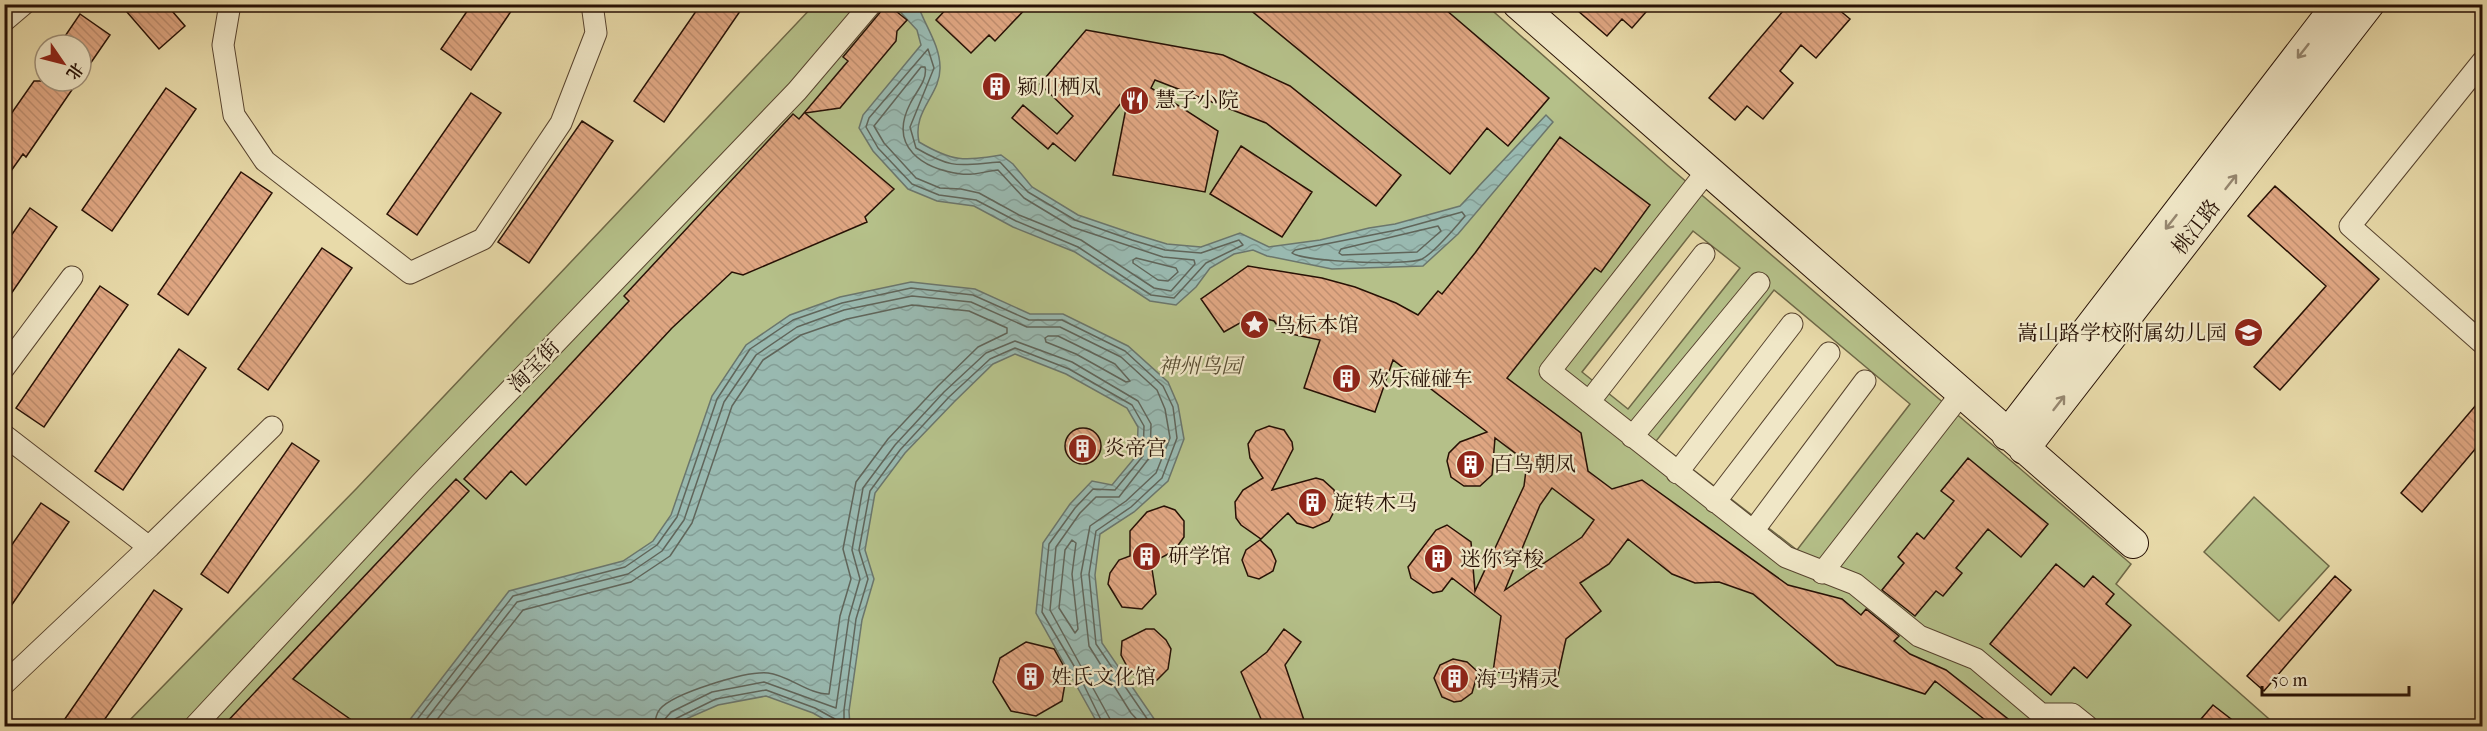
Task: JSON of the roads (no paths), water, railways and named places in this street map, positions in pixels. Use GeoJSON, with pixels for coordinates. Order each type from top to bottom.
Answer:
{"type":"FeatureCollection","features":[{"type":"Feature","properties":{"kind":"street"},"geometry":{"type":"LineString","coordinates":[[4,21],[24,4]]}},
{"type":"Feature","properties":{"kind":"street"},"geometry":{"type":"LineString","coordinates":[[230,4],[223,45],[234,115],[265,161],[410,273],[483,239],[561,123],[596,33],[592,4]]}},
{"type":"Feature","properties":{"kind":"street","name":"淘宝街"},"geometry":{"type":"LineString","coordinates":[[195,726],[420,484],[797,91],[871,4]]}},
{"type":"Feature","properties":{"kind":"street"},"geometry":{"type":"LineString","coordinates":[[1518,4],[2015,442],[2133,543]]}},
{"type":"Feature","properties":{"kind":"street","name":"桃江路"},"geometry":{"type":"LineString","coordinates":[[2015,442],[2338,4]]}},
{"type":"Feature","properties":{"kind":"street","name":"桃江路"},"geometry":{"type":"LineString","coordinates":[[2015,442],[2369,4]]}},
{"type":"Feature","properties":{"kind":"street"},"geometry":{"type":"LineString","coordinates":[[2482,62],[2350,226],[2482,343]]}},
{"type":"Feature","properties":{"kind":"street"},"geometry":{"type":"LineString","coordinates":[[1707,171],[1550,371],[1786,557],[1855,584],[1919,636],[1976,659],[2041,714],[2072,714],[2087,726]]}},
{"type":"Feature","properties":{"kind":"street"},"geometry":{"type":"LineString","coordinates":[[1589,402],[1704,254]]}},
{"type":"Feature","properties":{"kind":"street"},"geometry":{"type":"LineString","coordinates":[[4,368],[72,277]]}},
{"type":"Feature","properties":{"kind":"street"},"geometry":{"type":"LineString","coordinates":[[1632,437],[1759,283]]}},
{"type":"Feature","properties":{"kind":"street"},"geometry":{"type":"LineString","coordinates":[[1677,473],[1792,324]]}},
{"type":"Feature","properties":{"kind":"street"},"geometry":{"type":"LineString","coordinates":[[1715,502],[1829,353]]}},
{"type":"Feature","properties":{"kind":"street"},"geometry":{"type":"LineString","coordinates":[[1753,531],[1865,381]]}},
{"type":"Feature","properties":{"kind":"street"},"geometry":{"type":"LineString","coordinates":[[1822,573],[1961,394]]}},
{"type":"Feature","properties":{"kind":"street"},"geometry":{"type":"LineString","coordinates":[[4,684],[272,427]]}},
{"type":"Feature","properties":{"kind":"street"},"geometry":{"type":"LineString","coordinates":[[4,435],[149,547]]}},
{"type":"Feature","properties":{"kind":"water"},"geometry":{"type":"Polygon","coordinates":[[[893,4],[918,5],[935,43],[939,59],[939,77],[919,121],[919,142],[941,153],[958,158],[1001,155],[1013,164],[1032,187],[1078,215],[1167,244],[1201,247],[1240,233],[1269,247],[1320,240],[1395,224],[1460,206],[1546,115],[1553,122],[1458,234],[1423,266],[1332,269],[1267,256],[1253,250],[1234,254],[1210,268],[1196,287],[1176,305],[1150,301],[1075,252],[1013,227],[974,206],[937,201],[908,189],[873,151],[859,128],[863,115],[921,45],[917,30],[893,4]]]}},
{"type":"Feature","properties":{"kind":"water"},"geometry":{"type":"Polygon","coordinates":[[[911,282],[975,289],[1030,314],[1063,314],[1128,346],[1168,382],[1178,405],[1184,439],[1168,481],[1134,512],[1100,534],[1095,575],[1102,643],[1159,726],[1099,726],[1036,613],[1043,543],[1070,504],[1092,481],[1112,485],[1137,455],[1138,427],[1127,408],[1066,374],[1015,354],[993,364],[954,402],[905,453],[875,493],[865,550],[874,579],[862,620],[849,711],[850,726],[836,726],[813,713],[766,696],[718,705],[670,726],[405,726],[509,591],[623,561],[653,541],[671,515],[712,396],[746,345],[790,315],[840,297],[911,282]]]}},
{"type":"Feature","properties":{"kind":"place","name":"颍川栖凤"},"geometry":{"type":"Point","coordinates":[996,87]}},
{"type":"Feature","properties":{"kind":"place","name":"慧子小院"},"geometry":{"type":"Point","coordinates":[1134,100]}},
{"type":"Feature","properties":{"kind":"place","name":"鸟标本馆"},"geometry":{"type":"Point","coordinates":[1254,325]}},
{"type":"Feature","properties":{"kind":"place","name":"嵩山路学校附属幼儿园"},"geometry":{"type":"Point","coordinates":[2248,333]}},
{"type":"Feature","properties":{"kind":"place","name":"欢乐碰碰车"},"geometry":{"type":"Point","coordinates":[1347,379]}},
{"type":"Feature","properties":{"kind":"place","name":"炎帝宫"},"geometry":{"type":"Point","coordinates":[1083,448]}},
{"type":"Feature","properties":{"kind":"place","name":"百鸟朝凤"},"geometry":{"type":"Point","coordinates":[1471,464]}},
{"type":"Feature","properties":{"kind":"place","name":"旋转木马"},"geometry":{"type":"Point","coordinates":[1312,503]}},
{"type":"Feature","properties":{"kind":"place","name":"研学馆"},"geometry":{"type":"Point","coordinates":[1147,556]}},
{"type":"Feature","properties":{"kind":"place","name":"迷你穿梭"},"geometry":{"type":"Point","coordinates":[1439,559]}},
{"type":"Feature","properties":{"kind":"place","name":"姓氏文化馆"},"geometry":{"type":"Point","coordinates":[1030,677]}},
{"type":"Feature","properties":{"kind":"place","name":"海马精灵"},"geometry":{"type":"Point","coordinates":[1455,679]}},
{"type":"Feature","properties":{"kind":"park label","name":"神州鸟园"},"geometry":{"type":"Point","coordinates":[1200,366]}}]}
